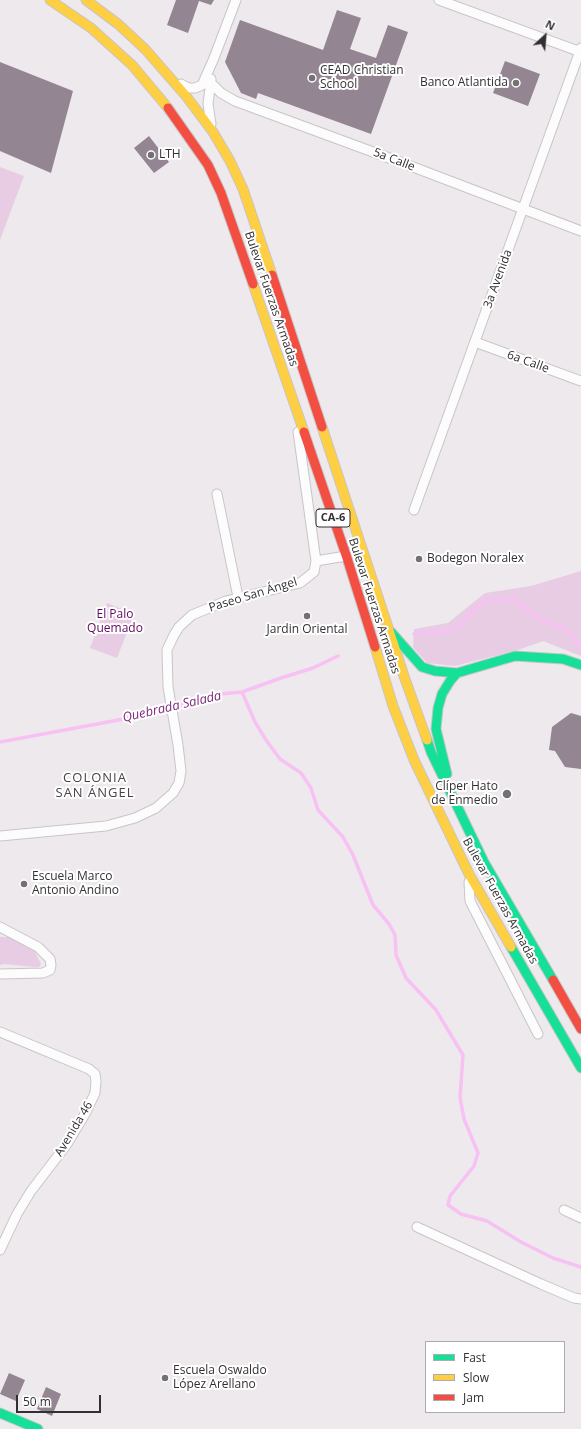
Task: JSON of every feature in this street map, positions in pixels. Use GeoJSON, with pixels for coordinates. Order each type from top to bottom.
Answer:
{"type":"FeatureCollection","features":[{"type":"Feature","properties":{"kind":"main road","name":"Bulevar Fuerzas Armadas"},"geometry":{"type":"LineString","coordinates":[[50,0],[91,28],[132,65],[170,110],[208,165],[222,194],[346,556],[393,706],[412,754],[469,874],[581,1068]]}},
{"type":"Feature","properties":{"kind":"main road","name":"Bulevar Fuerzas Armadas"},"geometry":{"type":"LineString","coordinates":[[86,0],[118,24],[145,49],[169,75],[196,108],[213,132],[230,161],[253,216],[405,679],[431,752],[484,862],[581,1029]]}},
{"type":"Feature","properties":{"kind":"main road"},"geometry":{"type":"LineString","coordinates":[[390,630],[422,667],[435,671],[457,673],[515,656],[563,659],[581,665]]}},
{"type":"Feature","properties":{"kind":"main road"},"geometry":{"type":"LineString","coordinates":[[453,798],[436,729],[438,708],[442,694],[457,673]]}},
{"type":"Feature","properties":{"kind":"main road"},"geometry":{"type":"LineString","coordinates":[[0,1413],[38,1429]]}},
{"type":"Feature","properties":{"kind":"street"},"geometry":{"type":"LineString","coordinates":[[169,75],[188,88],[195,88],[202,85],[236,0]]}},
{"type":"Feature","properties":{"kind":"street"},"geometry":{"type":"LineString","coordinates":[[439,0],[581,50]]}},
{"type":"Feature","properties":{"kind":"street","name":"3a Avenida"},"geometry":{"type":"LineString","coordinates":[[414,510],[581,50]]}},
{"type":"Feature","properties":{"kind":"street"},"geometry":{"type":"LineString","coordinates":[[213,132],[208,104],[214,58]]}},
{"type":"Feature","properties":{"kind":"street","name":"5a Calle"},"geometry":{"type":"LineString","coordinates":[[211,83],[221,93],[235,101],[581,231]]}},
{"type":"Feature","properties":{"kind":"street","name":"6a Calle"},"geometry":{"type":"LineString","coordinates":[[475,342],[581,381]]}},
{"type":"Feature","properties":{"kind":"street"},"geometry":{"type":"LineString","coordinates":[[294,403],[316,561],[346,556]]}},
{"type":"Feature","properties":{"kind":"street"},"geometry":{"type":"LineString","coordinates":[[217,494],[238,597]]}},
{"type":"Feature","properties":{"kind":"street","name":"Paseo San Ángel"},"geometry":{"type":"LineString","coordinates":[[0,836],[106,826],[135,818],[156,808],[173,793],[179,783],[181,771],[168,687],[167,650],[174,634],[192,615],[238,597],[300,583],[314,572],[316,561]]}},
{"type":"Feature","properties":{"kind":"street"},"geometry":{"type":"LineString","coordinates":[[469,874],[470,901],[538,1034]]}},
{"type":"Feature","properties":{"kind":"street"},"geometry":{"type":"LineString","coordinates":[[0,927],[38,947],[50,959],[51,964],[50,970],[43,973],[0,974]]}},
{"type":"Feature","properties":{"kind":"street","name":"Avenida 46"},"geometry":{"type":"LineString","coordinates":[[0,1032],[89,1068],[95,1074],[96,1081],[95,1093],[85,1114],[67,1144],[17,1214],[0,1250]]}},
{"type":"Feature","properties":{"kind":"street"},"geometry":{"type":"LineString","coordinates":[[564,1210],[581,1218]]}},
{"type":"Feature","properties":{"kind":"street"},"geometry":{"type":"LineString","coordinates":[[417,1227],[541,1284],[574,1298],[581,1299]]}},
{"type":"Feature","properties":{"kind":"green space"},"geometry":{"type":"Polygon","coordinates":[[[0,167],[24,176],[0,240],[0,167]]]}},
{"type":"Feature","properties":{"kind":"green space"},"geometry":{"type":"Polygon","coordinates":[[[581,571],[581,656],[543,641],[521,649],[455,666],[427,663],[413,647],[414,629],[448,623],[485,593],[531,586],[581,571]]]}},
{"type":"Feature","properties":{"kind":"green space","name":"El Palo Quemado"},"geometry":{"type":"Polygon","coordinates":[[[107,603],[134,614],[117,658],[90,648],[107,603]]]}},
{"type":"Feature","properties":{"kind":"green space"},"geometry":{"type":"Polygon","coordinates":[[[0,937],[8,937],[34,950],[41,964],[39,967],[5,964],[0,965],[0,937]]]}},
{"type":"Feature","properties":{"kind":"building"},"geometry":{"type":"Polygon","coordinates":[[[176,0],[214,0],[211,5],[199,1],[188,33],[167,25],[176,0]]]}},
{"type":"Feature","properties":{"kind":"building","name":"CEAD Christian School"},"geometry":{"type":"Polygon","coordinates":[[[337,10],[361,18],[350,49],[376,58],[388,25],[408,32],[371,134],[258,93],[256,99],[241,93],[225,62],[240,20],[323,50],[337,10]]]}},
{"type":"Feature","properties":{"kind":"building","name":"Banco Atlantida"},"geometry":{"type":"Polygon","coordinates":[[[505,61],[540,74],[528,106],[493,93],[505,61]]]}},
{"type":"Feature","properties":{"kind":"building"},"geometry":{"type":"Polygon","coordinates":[[[0,62],[73,91],[51,173],[0,151],[0,62]]]}},
{"type":"Feature","properties":{"kind":"building","name":"LTH"},"geometry":{"type":"Polygon","coordinates":[[[149,136],[169,162],[154,173],[134,148],[149,136]]]}},
{"type":"Feature","properties":{"kind":"building"},"geometry":{"type":"Polygon","coordinates":[[[571,713],[581,716],[581,769],[565,767],[555,751],[549,750],[552,727],[571,713]]]}},
{"type":"Feature","properties":{"kind":"building"},"geometry":{"type":"Polygon","coordinates":[[[9,1373],[25,1380],[16,1401],[0,1394],[9,1373]]]}},
{"type":"Feature","properties":{"kind":"building"},"geometry":{"type":"Polygon","coordinates":[[[46,1387],[61,1394],[52,1416],[37,1409],[46,1387]]]}},
{"type":"Feature","properties":{"kind":"waterway","name":"Quebrada Salada"},"geometry":{"type":"LineString","coordinates":[[414,634],[455,630],[484,601],[513,599],[542,620],[567,630],[581,648]]}},
{"type":"Feature","properties":{"kind":"waterway","name":"Quebrada Salada"},"geometry":{"type":"LineString","coordinates":[[0,742],[124,719],[174,708],[199,699],[220,694],[242,692],[313,668],[338,656]]}},
{"type":"Feature","properties":{"kind":"waterway"},"geometry":{"type":"LineString","coordinates":[[242,692],[255,722],[266,740],[280,759],[301,773],[311,788],[318,810],[343,837],[353,855],[373,905],[389,924],[395,935],[396,955],[406,978],[436,1010],[463,1055],[460,1097],[464,1119],[478,1153],[474,1166],[450,1196],[448,1205],[461,1214],[487,1221],[521,1242],[553,1258],[581,1267]]}},
{"type":"Feature","properties":{"kind":"traffic: fast"},"geometry":{"type":"LineString","coordinates":[[391,632],[422,667],[435,671],[457,673],[515,656],[563,659],[581,665]]}},
{"type":"Feature","properties":{"kind":"traffic: fast"},"geometry":{"type":"LineString","coordinates":[[447,774],[436,729],[438,708],[442,694],[457,673]]}},
{"type":"Feature","properties":{"kind":"traffic: fast"},"geometry":{"type":"LineString","coordinates":[[427,740],[431,752],[484,862],[553,980]]}},
{"type":"Feature","properties":{"kind":"traffic: fast"},"geometry":{"type":"LineString","coordinates":[[511,947],[581,1068]]}},
{"type":"Feature","properties":{"kind":"traffic: fast"},"geometry":{"type":"LineString","coordinates":[[0,1413],[38,1429]]}},
{"type":"Feature","properties":{"kind":"traffic: slow"},"geometry":{"type":"LineString","coordinates":[[50,0],[91,28],[132,65],[168,108]]}},
{"type":"Feature","properties":{"kind":"traffic: slow"},"geometry":{"type":"LineString","coordinates":[[86,0],[118,24],[145,49],[186,96],[213,132],[230,161],[243,189],[272,275]]}},
{"type":"Feature","properties":{"kind":"traffic: slow"},"geometry":{"type":"LineString","coordinates":[[253,284],[304,432]]}},
{"type":"Feature","properties":{"kind":"traffic: slow"},"geometry":{"type":"LineString","coordinates":[[322,427],[405,679],[427,740]]}},
{"type":"Feature","properties":{"kind":"traffic: slow"},"geometry":{"type":"LineString","coordinates":[[375,647],[393,706],[414,760],[469,874],[511,947]]}},
{"type":"Feature","properties":{"kind":"traffic: jam"},"geometry":{"type":"LineString","coordinates":[[168,108],[208,165],[221,193],[253,284]]}},
{"type":"Feature","properties":{"kind":"traffic: jam"},"geometry":{"type":"LineString","coordinates":[[272,275],[322,427]]}},
{"type":"Feature","properties":{"kind":"traffic: jam"},"geometry":{"type":"LineString","coordinates":[[304,432],[347,558],[375,647]]}},
{"type":"Feature","properties":{"kind":"traffic: jam"},"geometry":{"type":"LineString","coordinates":[[553,980],[581,1029]]}},
{"type":"Feature","properties":{"kind":"place","name":"CEAD Christian School"},"geometry":{"type":"Point","coordinates":[312,78]}},
{"type":"Feature","properties":{"kind":"place","name":"Banco Atlantida"},"geometry":{"type":"Point","coordinates":[516,83]}},
{"type":"Feature","properties":{"kind":"place","name":"LTH"},"geometry":{"type":"Point","coordinates":[151,155]}},
{"type":"Feature","properties":{"kind":"place","name":"Bodegon Noralex"},"geometry":{"type":"Point","coordinates":[419,559]}},
{"type":"Feature","properties":{"kind":"place","name":"Jardin Oriental"},"geometry":{"type":"Point","coordinates":[307,616]}},
{"type":"Feature","properties":{"kind":"place","name":"Clíper Hato de Enmedio"},"geometry":{"type":"Point","coordinates":[507,794]}},
{"type":"Feature","properties":{"kind":"place","name":"Escuela Marco Antonio Andino"},"geometry":{"type":"Point","coordinates":[24,884]}},
{"type":"Feature","properties":{"kind":"place","name":"Escuela Oswaldo López Arellano"},"geometry":{"type":"Point","coordinates":[165,1378]}},
{"type":"Feature","properties":{"kind":"district","name":"COLONIA SAN ÁNGEL"},"geometry":{"type":"Point","coordinates":[95,786]}}]}
